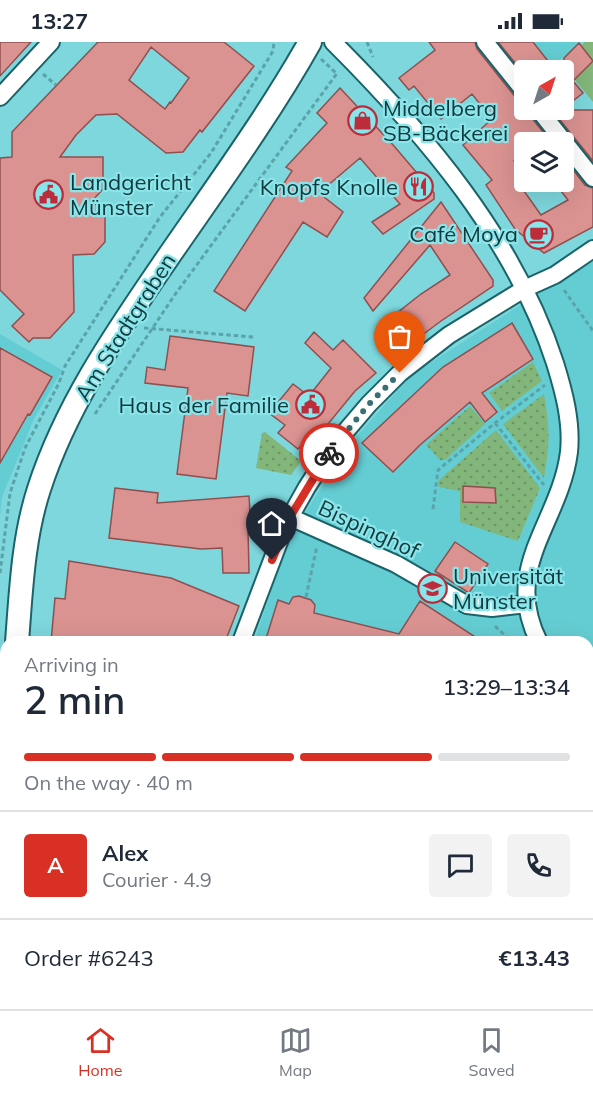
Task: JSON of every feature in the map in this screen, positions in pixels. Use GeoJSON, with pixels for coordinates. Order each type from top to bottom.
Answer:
{"type":"FeatureCollection","features":[{"type":"Feature","properties":{"kind":"main road","name":"Am Stadtgraben"},"geometry":{"type":"LineString","coordinates":[[17,636],[21,583],[28,539],[38,491],[58,438],[121,327],[253,132],[310,42]]}},
{"type":"Feature","properties":{"kind":"street"},"geometry":{"type":"LineString","coordinates":[[0,97],[51,42]]}},
{"type":"Feature","properties":{"kind":"street"},"geometry":{"type":"LineString","coordinates":[[333,42],[439,158],[488,226],[513,266],[548,342],[567,407],[569,451],[565,473],[530,565],[526,586],[526,604],[537,636]]}},
{"type":"Feature","properties":{"kind":"street"},"geometry":{"type":"LineString","coordinates":[[485,42],[514,78]]}},
{"type":"Feature","properties":{"kind":"street"},"geometry":{"type":"LineString","coordinates":[[547,120],[593,178]]}},
{"type":"Feature","properties":{"kind":"street"},"geometry":{"type":"LineString","coordinates":[[243,636],[290,517],[334,445],[369,404],[400,373],[449,335],[524,289],[555,275],[593,249]]}},
{"type":"Feature","properties":{"kind":"street","name":"Bispinghof"},"geometry":{"type":"LineString","coordinates":[[290,517],[396,564],[467,604],[492,608],[526,604]]}},
{"type":"Feature","properties":{"kind":"path"},"geometry":{"type":"LineString","coordinates":[[90,422],[152,329],[349,57]]}},
{"type":"Feature","properties":{"kind":"path"},"geometry":{"type":"LineString","coordinates":[[562,286],[593,330]]}},
{"type":"Feature","properties":{"kind":"path"},"geometry":{"type":"LineString","coordinates":[[121,327],[253,337]]}},
{"type":"Feature","properties":{"kind":"path"},"geometry":{"type":"LineString","coordinates":[[433,509],[438,470],[559,375]]}},
{"type":"Feature","properties":{"kind":"path"},"geometry":{"type":"LineString","coordinates":[[495,423],[556,500]]}},
{"type":"Feature","properties":{"kind":"path"},"geometry":{"type":"LineString","coordinates":[[306,597],[319,540]]}},
{"type":"Feature","properties":{"kind":"shaded area"},"geometry":{"type":"Polygon","coordinates":[[[499,42],[582,42],[559,60],[516,60],[499,42]]]}},
{"type":"Feature","properties":{"kind":"shaded area","name":"Universität Münster"},"geometry":{"type":"Polygon","coordinates":[[[593,258],[593,636],[256,636],[289,537],[350,444],[410,376],[593,258]]]}},
{"type":"Feature","properties":{"kind":"shaded area"},"geometry":{"type":"Polygon","coordinates":[[[0,334],[62,370],[34,419],[2,497],[0,516],[0,334]]]}},
{"type":"Feature","properties":{"kind":"green space"},"geometry":{"type":"Polygon","coordinates":[[[585,42],[593,42],[593,102],[574,79],[574,60],[568,60],[569,55],[585,42]]]}},
{"type":"Feature","properties":{"kind":"green space"},"geometry":{"type":"Polygon","coordinates":[[[533,362],[542,381],[502,411],[489,393],[533,362]]]}},
{"type":"Feature","properties":{"kind":"green space"},"geometry":{"type":"Polygon","coordinates":[[[544,394],[548,436],[544,478],[503,424],[544,394]]]}},
{"type":"Feature","properties":{"kind":"green space"},"geometry":{"type":"Polygon","coordinates":[[[470,406],[485,424],[445,460],[440,460],[426,445],[470,406]]]}},
{"type":"Feature","properties":{"kind":"green space"},"geometry":{"type":"Polygon","coordinates":[[[496,430],[540,488],[518,541],[460,522],[460,491],[439,487],[438,481],[496,430]]]}},
{"type":"Feature","properties":{"kind":"green space"},"geometry":{"type":"Polygon","coordinates":[[[265,432],[301,461],[291,475],[256,468],[262,433],[265,432]]]}},
{"type":"Feature","properties":{"kind":"building"},"geometry":{"type":"Polygon","coordinates":[[[0,42],[31,42],[0,76],[0,42]]]}},
{"type":"Feature","properties":{"kind":"building","name":"Landgericht Münster"},"geometry":{"type":"Polygon","coordinates":[[[98,42],[224,42],[254,66],[202,132],[200,130],[183,152],[166,153],[117,114],[96,115],[76,135],[60,157],[103,157],[103,189],[92,201],[105,213],[105,242],[94,254],[73,255],[74,312],[50,338],[33,338],[29,342],[12,326],[24,314],[0,290],[0,158],[12,157],[12,132],[98,42]],[[151,47],[129,80],[165,109],[189,78],[151,47]]]}},
{"type":"Feature","properties":{"kind":"building"},"geometry":{"type":"Polygon","coordinates":[[[429,42],[475,42],[477,49],[514,95],[514,120],[533,120],[543,132],[514,132],[514,192],[525,192],[541,215],[568,200],[562,192],[574,192],[574,171],[585,185],[593,188],[593,227],[544,253],[515,229],[486,185],[492,180],[463,145],[492,119],[472,94],[441,119],[414,86],[409,90],[399,78],[435,50],[429,42]]]}},
{"type":"Feature","properties":{"kind":"building"},"geometry":{"type":"Polygon","coordinates":[[[498,42],[533,42],[547,60],[514,60],[498,42]]]}},
{"type":"Feature","properties":{"kind":"building"},"geometry":{"type":"Polygon","coordinates":[[[579,43],[593,61],[574,80],[574,60],[564,60],[579,43]]]}},
{"type":"Feature","properties":{"kind":"building"},"geometry":{"type":"Polygon","coordinates":[[[574,82],[583,93],[574,100],[574,82]]]}},
{"type":"Feature","properties":{"kind":"building"},"geometry":{"type":"Polygon","coordinates":[[[340,88],[434,193],[434,199],[383,234],[372,222],[400,204],[360,158],[319,193],[343,212],[327,237],[303,222],[245,311],[214,291],[292,171],[286,167],[327,123],[317,113],[340,88]]]}},
{"type":"Feature","properties":{"kind":"building"},"geometry":{"type":"Polygon","coordinates":[[[574,110],[593,110],[593,161],[574,137],[574,132],[570,132],[560,120],[574,120],[574,110]]]}},
{"type":"Feature","properties":{"kind":"building"},"geometry":{"type":"Polygon","coordinates":[[[441,202],[493,280],[493,286],[402,350],[383,324],[450,275],[430,245],[373,311],[364,298],[441,202]]]}},
{"type":"Feature","properties":{"kind":"building"},"geometry":{"type":"Polygon","coordinates":[[[512,323],[533,359],[482,393],[497,412],[485,422],[470,402],[420,445],[393,472],[362,443],[443,367],[512,323]]]}},
{"type":"Feature","properties":{"kind":"building","name":"Haus der Familie"},"geometry":{"type":"Polygon","coordinates":[[[314,332],[333,350],[343,340],[376,373],[355,391],[310,446],[304,442],[298,449],[278,433],[285,425],[269,413],[293,384],[309,396],[331,368],[305,343],[314,332]]]}},
{"type":"Feature","properties":{"kind":"building"},"geometry":{"type":"Polygon","coordinates":[[[170,336],[254,347],[248,396],[227,393],[216,479],[177,474],[188,388],[145,383],[147,367],[165,370],[170,336]]]}},
{"type":"Feature","properties":{"kind":"building"},"geometry":{"type":"Polygon","coordinates":[[[0,348],[52,377],[0,463],[0,348]]]}},
{"type":"Feature","properties":{"kind":"building"},"geometry":{"type":"Polygon","coordinates":[[[463,486],[495,488],[496,503],[463,502],[463,486]]]}},
{"type":"Feature","properties":{"kind":"building"},"geometry":{"type":"Polygon","coordinates":[[[115,488],[158,493],[157,503],[249,496],[251,528],[248,529],[249,573],[223,573],[222,548],[201,549],[109,538],[115,488]]]}},
{"type":"Feature","properties":{"kind":"building"},"geometry":{"type":"Polygon","coordinates":[[[455,542],[488,564],[469,593],[435,571],[455,542]]]}},
{"type":"Feature","properties":{"kind":"building"},"geometry":{"type":"Polygon","coordinates":[[[69,561],[171,578],[239,606],[227,636],[52,636],[55,598],[65,599],[69,561]]]}},
{"type":"Feature","properties":{"kind":"building"},"geometry":{"type":"Polygon","coordinates":[[[299,596],[311,600],[315,605],[314,613],[399,634],[420,601],[474,636],[267,636],[278,600],[289,604],[293,597],[299,596]]]}},
{"type":"Feature","properties":{"kind":"way so far"},"geometry":{"type":"LineString","coordinates":[[329,453],[369,404],[400,373]]}},
{"type":"Feature","properties":{"kind":"place","name":"Middelberg SB-Bäckerei"},"geometry":{"type":"Point","coordinates":[362,121]}},
{"type":"Feature","properties":{"kind":"place","name":"Knopfs Knolle"},"geometry":{"type":"Point","coordinates":[419,187]}},
{"type":"Feature","properties":{"kind":"place","name":"Landgericht Münster"},"geometry":{"type":"Point","coordinates":[49,195]}},
{"type":"Feature","properties":{"kind":"place","name":"Café Moya"},"geometry":{"type":"Point","coordinates":[539,234]}},
{"type":"Feature","properties":{"kind":"place","name":"Haus der Familie"},"geometry":{"type":"Point","coordinates":[310,405]}},
{"type":"Feature","properties":{"kind":"place","name":"Universität Münster"},"geometry":{"type":"Point","coordinates":[432,589]}},
{"type":"Feature","properties":{"kind":"route"},"geometry":{"type":"LineString","coordinates":[[272,560],[285,526],[329,453]]}}]}
